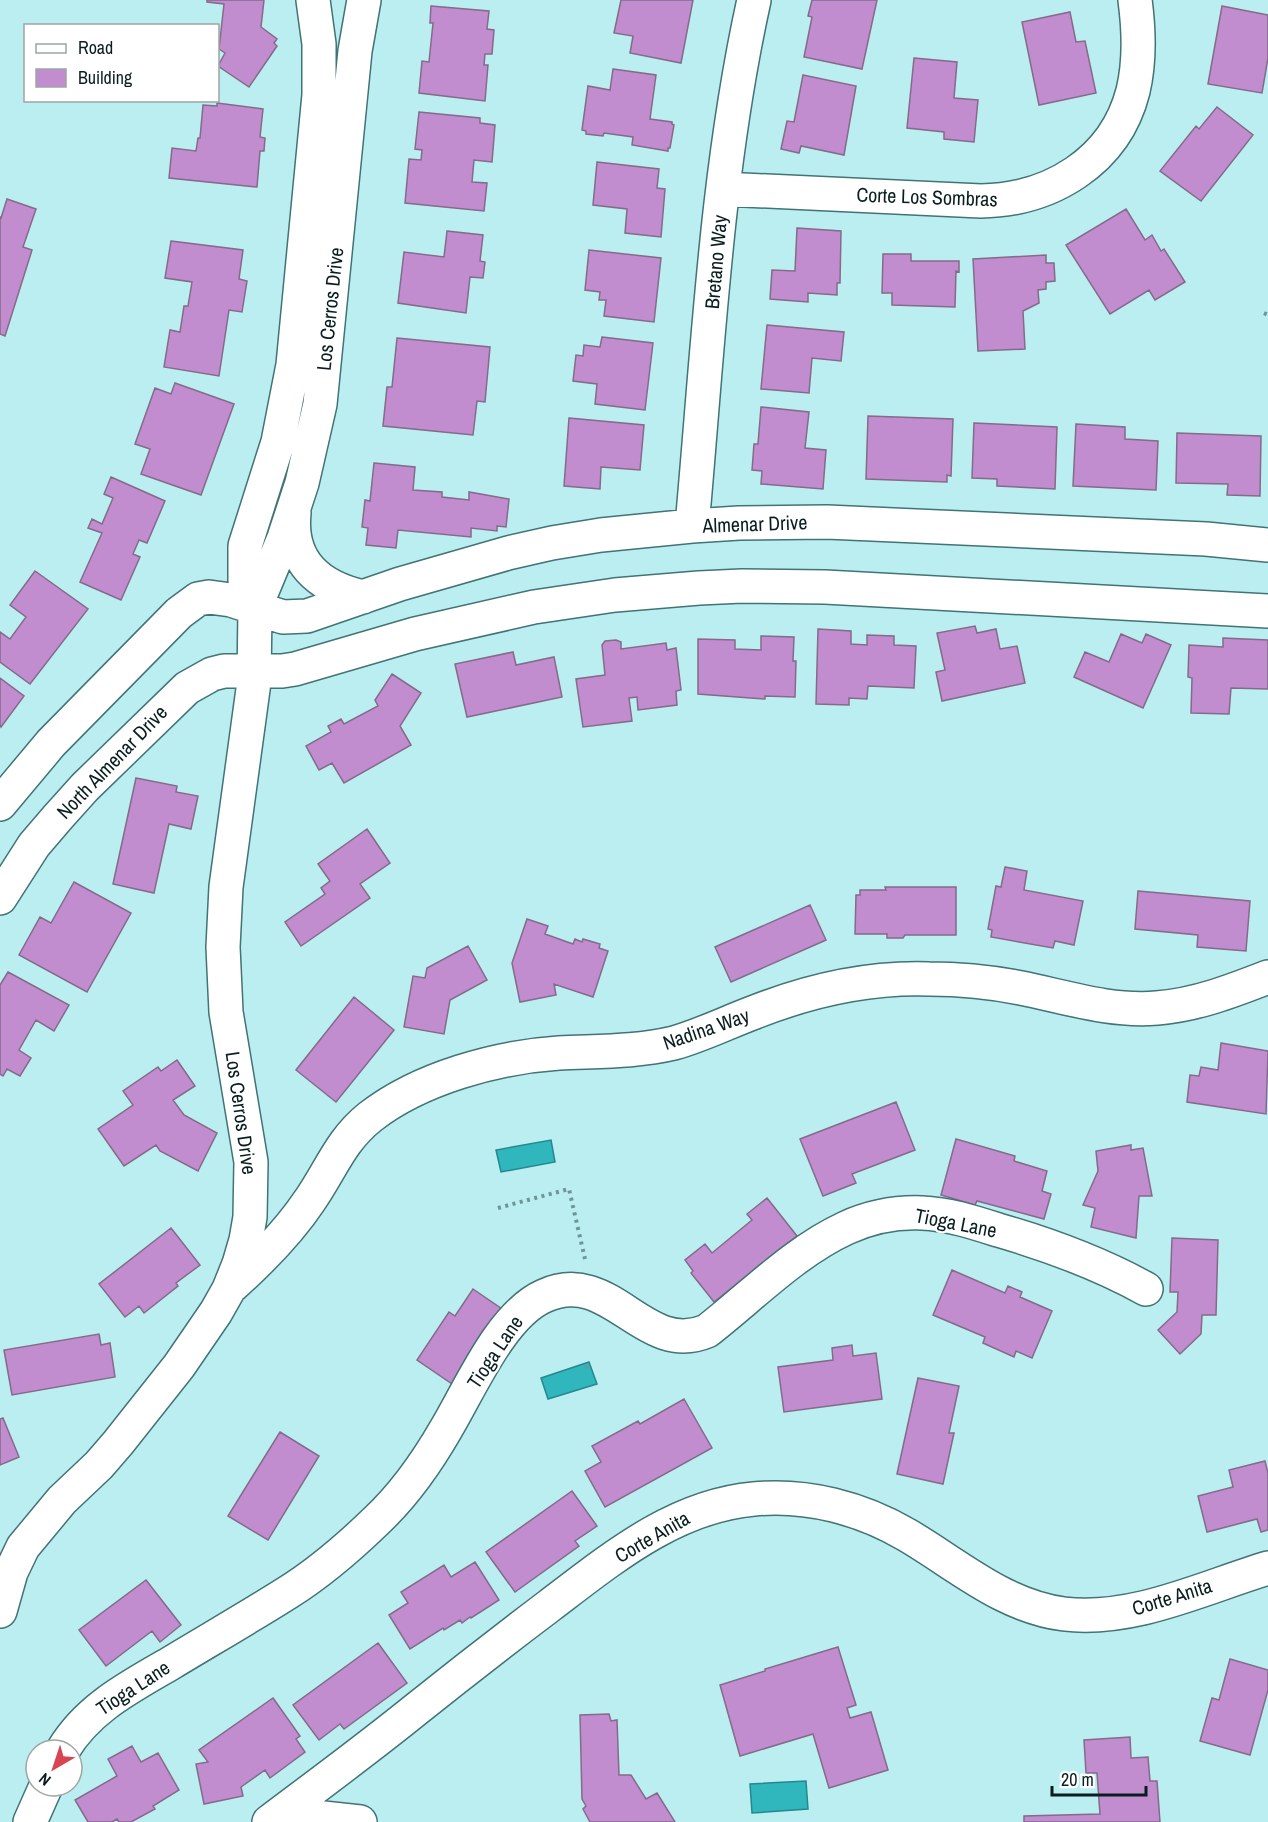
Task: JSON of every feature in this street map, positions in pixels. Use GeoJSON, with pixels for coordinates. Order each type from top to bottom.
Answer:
{"type":"FeatureCollection","features":[{"type":"Feature","properties":{"kind":"street","name":"Los Cerros Drive"},"geometry":{"type":"LineString","coordinates":[[0,1611],[11,1572],[24,1547],[41,1523],[99,1465],[138,1419],[199,1338],[229,1289],[240,1264],[246,1240],[252,1189],[248,1137],[226,1012],[224,920],[229,852],[255,671],[255,608],[245,580],[245,546],[278,442],[294,365],[319,95],[319,44],[313,0]]}},
{"type":"Feature","properties":{"kind":"street","name":"Los Cerros Drive"},"geometry":{"type":"LineString","coordinates":[[255,608],[295,506],[309,458],[320,404],[356,51],[364,0]]}},
{"type":"Feature","properties":{"kind":"street","name":"Bretano Way"},"geometry":{"type":"LineString","coordinates":[[692,526],[723,189],[736,93],[754,0]]}},
{"type":"Feature","properties":{"kind":"street","name":"Corte Los Sombras"},"geometry":{"type":"LineString","coordinates":[[723,189],[981,201],[1018,198],[1053,186],[1084,167],[1099,152],[1119,124],[1126,109],[1133,92],[1138,49],[1135,0]]}},
{"type":"Feature","properties":{"kind":"street"},"geometry":{"type":"LineString","coordinates":[[295,506],[294,536],[301,559],[309,569],[329,584],[363,597]]}},
{"type":"Feature","properties":{"kind":"street","name":"Almenar Drive"},"geometry":{"type":"LineString","coordinates":[[255,608],[283,616],[317,614],[472,562],[552,543],[646,530],[739,523],[827,522],[1206,539],[1268,545]]}},
{"type":"Feature","properties":{"kind":"street"},"geometry":{"type":"LineString","coordinates":[[255,671],[295,669],[415,634],[534,607],[615,595],[699,588],[825,587],[1268,611]]}},
{"type":"Feature","properties":{"kind":"street"},"geometry":{"type":"LineString","coordinates":[[0,804],[18,780],[67,726],[188,605],[198,599],[220,598],[255,608]]}},
{"type":"Feature","properties":{"kind":"street","name":"North Almenar Drive"},"geometry":{"type":"LineString","coordinates":[[0,898],[34,845],[58,817],[175,698],[187,688],[212,675],[224,671],[255,671]]}},
{"type":"Feature","properties":{"kind":"street","name":"Nadina Way"},"geometry":{"type":"LineString","coordinates":[[229,1289],[285,1235],[312,1197],[338,1152],[362,1124],[408,1095],[477,1066],[528,1055],[619,1051],[657,1046],[699,1035],[756,1011],[806,995],[879,980],[929,979],[1001,984],[1106,1006],[1157,1008],[1190,1003],[1233,991],[1268,977]]}},
{"type":"Feature","properties":{"kind":"street","name":"Tioga Lane"},"geometry":{"type":"LineString","coordinates":[[72,1738],[81,1725],[115,1696],[288,1593],[327,1566],[377,1521],[416,1475],[446,1430],[505,1329],[530,1303],[545,1295],[561,1290],[592,1292],[653,1329],[676,1336],[697,1335],[707,1331],[792,1263],[834,1234],[863,1221],[892,1214],[908,1213],[924,1213],[957,1219],[1028,1238],[1091,1261],[1146,1289]]}},
{"type":"Feature","properties":{"kind":"street","name":"Corte Anita"},"geometry":{"type":"LineString","coordinates":[[269,1822],[389,1731],[470,1665],[597,1570],[656,1530],[693,1512],[713,1506],[754,1499],[794,1498],[852,1510],[907,1535],[996,1592],[1030,1606],[1062,1613],[1096,1614],[1150,1606],[1268,1568]]}},
{"type":"Feature","properties":{"kind":"street"},"geometry":{"type":"LineString","coordinates":[[30,1822],[41,1798]]}},
{"type":"Feature","properties":{"kind":"street"},"geometry":{"type":"LineString","coordinates":[[287,1822],[323,1818],[360,1822]]}},
{"type":"Feature","properties":{"kind":"path"},"geometry":{"type":"LineString","coordinates":[[498,1208],[569,1189],[592,1292]]}},
{"type":"Feature","properties":{"kind":"path"},"geometry":{"type":"LineString","coordinates":[[586,1368],[589,1362]]}},
{"type":"Feature","properties":{"kind":"water"},"geometry":{"type":"Polygon","coordinates":[[[551,1140],[555,1162],[501,1172],[496,1150],[551,1140]]]}},
{"type":"Feature","properties":{"kind":"water"},"geometry":{"type":"Polygon","coordinates":[[[589,1362],[597,1384],[548,1399],[541,1378],[589,1362]]]}},
{"type":"Feature","properties":{"kind":"water"},"geometry":{"type":"Polygon","coordinates":[[[806,1781],[808,1809],[752,1813],[750,1784],[806,1781]]]}},
{"type":"Feature","properties":{"kind":"building"},"geometry":{"type":"Polygon","coordinates":[[[207,0],[264,0],[261,27],[277,39],[274,43],[277,46],[249,87],[219,67],[225,53],[219,49],[224,4],[207,2],[207,0]]]}},
{"type":"Feature","properties":{"kind":"building"},"geometry":{"type":"Polygon","coordinates":[[[621,0],[693,0],[681,63],[630,53],[633,36],[614,33],[621,0]]]}},
{"type":"Feature","properties":{"kind":"building"},"geometry":{"type":"Polygon","coordinates":[[[812,0],[877,0],[862,69],[804,57],[812,17],[808,16],[812,0]]]}},
{"type":"Feature","properties":{"kind":"building"},"geometry":{"type":"Polygon","coordinates":[[[431,6],[489,11],[487,29],[494,30],[492,54],[485,54],[484,65],[488,65],[485,101],[419,93],[422,61],[429,62],[433,23],[430,23],[431,6]]]}},
{"type":"Feature","properties":{"kind":"building"},"geometry":{"type":"Polygon","coordinates":[[[1222,6],[1268,15],[1268,58],[1262,93],[1208,84],[1222,6]]]}},
{"type":"Feature","properties":{"kind":"building"},"geometry":{"type":"Polygon","coordinates":[[[1070,12],[1076,42],[1085,41],[1096,93],[1039,105],[1022,22],[1070,12]]]}},
{"type":"Feature","properties":{"kind":"building"},"geometry":{"type":"Polygon","coordinates":[[[914,58],[957,62],[954,98],[978,100],[974,142],[944,139],[944,132],[907,128],[914,58]]]}},
{"type":"Feature","properties":{"kind":"building"},"geometry":{"type":"Polygon","coordinates":[[[613,69],[656,75],[650,119],[672,122],[674,125],[668,151],[632,145],[633,137],[604,133],[603,136],[586,134],[586,131],[582,130],[588,86],[610,90],[613,69]]]}},
{"type":"Feature","properties":{"kind":"building"},"geometry":{"type":"Polygon","coordinates":[[[803,75],[856,86],[844,155],[801,146],[799,153],[781,149],[787,121],[794,122],[803,75]]]}},
{"type":"Feature","properties":{"kind":"building"},"geometry":{"type":"Polygon","coordinates":[[[217,103],[263,109],[260,137],[265,138],[264,151],[260,151],[257,187],[169,178],[172,148],[196,151],[198,138],[200,138],[203,105],[217,106],[217,103]]]}},
{"type":"Feature","properties":{"kind":"building"},"geometry":{"type":"Polygon","coordinates":[[[1217,107],[1253,135],[1201,201],[1160,171],[1196,126],[1199,129],[1217,107]]]}},
{"type":"Feature","properties":{"kind":"building"},"geometry":{"type":"Polygon","coordinates":[[[419,112],[480,118],[480,123],[495,125],[492,162],[474,160],[472,182],[487,183],[484,211],[405,203],[409,159],[421,160],[422,150],[415,149],[419,112]]]}},
{"type":"Feature","properties":{"kind":"building"},"geometry":{"type":"Polygon","coordinates":[[[597,162],[659,169],[657,188],[665,189],[661,237],[625,233],[627,209],[593,205],[597,162]]]}},
{"type":"Feature","properties":{"kind":"building"},"geometry":{"type":"Polygon","coordinates":[[[7,199],[36,209],[23,247],[32,250],[5,336],[0,334],[0,217],[7,199]]]}},
{"type":"Feature","properties":{"kind":"building"},"geometry":{"type":"Polygon","coordinates":[[[1126,209],[1145,240],[1152,235],[1161,251],[1164,249],[1185,282],[1155,300],[1149,290],[1110,314],[1066,245],[1126,209]]]}},
{"type":"Feature","properties":{"kind":"building"},"geometry":{"type":"Polygon","coordinates":[[[797,228],[841,231],[840,283],[837,283],[837,295],[808,293],[808,302],[770,299],[772,270],[795,271],[797,228]]]}},
{"type":"Feature","properties":{"kind":"building"},"geometry":{"type":"Polygon","coordinates":[[[447,231],[483,235],[480,261],[485,262],[483,278],[470,277],[466,313],[398,303],[404,252],[444,257],[447,231]]]}},
{"type":"Feature","properties":{"kind":"building"},"geometry":{"type":"Polygon","coordinates":[[[171,241],[243,250],[239,279],[247,281],[242,312],[229,310],[219,376],[164,367],[170,330],[180,332],[184,306],[188,306],[192,282],[165,278],[171,241]]]}},
{"type":"Feature","properties":{"kind":"building"},"geometry":{"type":"Polygon","coordinates":[[[589,250],[661,258],[654,322],[604,316],[606,300],[599,300],[600,292],[585,290],[589,250]]]}},
{"type":"Feature","properties":{"kind":"building"},"geometry":{"type":"Polygon","coordinates":[[[883,254],[911,254],[911,261],[959,261],[959,272],[956,271],[955,307],[892,305],[892,293],[882,293],[883,254]]]}},
{"type":"Feature","properties":{"kind":"building"},"geometry":{"type":"Polygon","coordinates":[[[1046,255],[1046,263],[1054,263],[1055,281],[1046,282],[1046,289],[1038,290],[1039,303],[1023,311],[1025,349],[978,351],[973,259],[1046,255]]]}},
{"type":"Feature","properties":{"kind":"building"},"geometry":{"type":"Polygon","coordinates":[[[767,325],[844,332],[841,361],[812,358],[809,393],[761,389],[767,325]]]}},
{"type":"Feature","properties":{"kind":"building"},"geometry":{"type":"Polygon","coordinates":[[[602,337],[653,343],[645,410],[595,404],[597,384],[573,381],[576,355],[583,356],[584,345],[600,347],[602,337]]]}},
{"type":"Feature","properties":{"kind":"building"},"geometry":{"type":"Polygon","coordinates":[[[397,338],[490,347],[485,402],[477,401],[473,435],[383,426],[387,387],[392,387],[397,338]]]}},
{"type":"Feature","properties":{"kind":"building"},"geometry":{"type":"Polygon","coordinates":[[[175,383],[234,404],[201,495],[141,474],[150,449],[135,444],[155,388],[171,394],[175,383]]]}},
{"type":"Feature","properties":{"kind":"building"},"geometry":{"type":"Polygon","coordinates":[[[761,407],[809,412],[805,448],[826,450],[823,489],[761,484],[762,471],[752,470],[754,444],[758,444],[761,407]]]}},
{"type":"Feature","properties":{"kind":"building"},"geometry":{"type":"Polygon","coordinates":[[[868,416],[953,419],[951,476],[947,475],[947,482],[866,479],[868,416]]]}},
{"type":"Feature","properties":{"kind":"building"},"geometry":{"type":"Polygon","coordinates":[[[569,418],[644,425],[640,470],[601,467],[600,489],[564,486],[569,418]]]}},
{"type":"Feature","properties":{"kind":"building"},"geometry":{"type":"Polygon","coordinates":[[[974,423],[1057,427],[1055,489],[997,486],[997,479],[972,478],[974,423]]]}},
{"type":"Feature","properties":{"kind":"building"},"geometry":{"type":"Polygon","coordinates":[[[1076,424],[1125,427],[1125,439],[1158,441],[1156,490],[1073,486],[1076,424]]]}},
{"type":"Feature","properties":{"kind":"building"},"geometry":{"type":"Polygon","coordinates":[[[1177,433],[1261,436],[1260,496],[1227,495],[1228,484],[1176,483],[1177,433]]]}},
{"type":"Feature","properties":{"kind":"building"},"geometry":{"type":"Polygon","coordinates":[[[374,463],[415,467],[413,490],[442,492],[442,497],[469,500],[469,492],[509,499],[506,527],[497,526],[497,531],[471,528],[471,537],[398,530],[396,548],[366,545],[368,528],[362,527],[365,500],[370,501],[374,463]]]}},
{"type":"Feature","properties":{"kind":"building"},"geometry":{"type":"Polygon","coordinates":[[[111,477],[165,501],[147,543],[139,540],[133,554],[140,557],[121,600],[80,582],[102,533],[88,528],[92,519],[102,524],[113,498],[104,494],[111,477]]]}},
{"type":"Feature","properties":{"kind":"building"},"geometry":{"type":"Polygon","coordinates":[[[35,571],[88,609],[30,684],[0,662],[0,632],[10,639],[26,617],[10,605],[35,571]]]}},
{"type":"Feature","properties":{"kind":"building"},"geometry":{"type":"Polygon","coordinates":[[[975,626],[977,633],[996,629],[1000,649],[1017,646],[1025,683],[942,701],[936,672],[945,670],[937,633],[975,626]]]}},
{"type":"Feature","properties":{"kind":"building"},"geometry":{"type":"Polygon","coordinates":[[[818,629],[851,631],[851,644],[867,645],[867,635],[894,636],[894,645],[916,646],[914,688],[868,686],[867,699],[849,698],[849,705],[816,704],[818,629]]]}},
{"type":"Feature","properties":{"kind":"building"},"geometry":{"type":"Polygon","coordinates":[[[1121,634],[1142,643],[1146,634],[1171,645],[1143,708],[1074,677],[1085,652],[1109,662],[1121,634]]]}},
{"type":"Feature","properties":{"kind":"building"},"geometry":{"type":"Polygon","coordinates":[[[761,636],[794,637],[795,697],[765,696],[765,699],[698,694],[698,639],[735,640],[735,649],[761,650],[761,636]]]}},
{"type":"Feature","properties":{"kind":"building"},"geometry":{"type":"Polygon","coordinates":[[[1223,638],[1268,640],[1268,689],[1231,688],[1229,714],[1191,713],[1192,678],[1188,677],[1189,645],[1223,647],[1223,638]]]}},
{"type":"Feature","properties":{"kind":"building"},"geometry":{"type":"Polygon","coordinates":[[[605,641],[621,642],[621,649],[666,643],[667,650],[676,648],[681,690],[676,691],[677,705],[638,710],[637,697],[629,698],[632,721],[583,727],[576,679],[605,675],[602,645],[605,641]]]}},
{"type":"Feature","properties":{"kind":"building"},"geometry":{"type":"Polygon","coordinates":[[[513,652],[516,665],[554,657],[562,697],[467,717],[455,664],[513,652]]]}},
{"type":"Feature","properties":{"kind":"building"},"geometry":{"type":"Polygon","coordinates":[[[392,674],[421,693],[400,726],[411,745],[344,783],[332,763],[319,770],[306,746],[331,732],[328,726],[341,719],[344,724],[378,706],[375,700],[392,674]]]}},
{"type":"Feature","properties":{"kind":"building"},"geometry":{"type":"Polygon","coordinates":[[[0,678],[24,696],[1,727],[0,725],[0,678]]]}},
{"type":"Feature","properties":{"kind":"building"},"geometry":{"type":"Polygon","coordinates":[[[136,778],[177,786],[176,792],[198,796],[191,829],[169,824],[154,893],[113,884],[136,778]]]}},
{"type":"Feature","properties":{"kind":"building"},"geometry":{"type":"Polygon","coordinates":[[[367,829],[390,863],[360,884],[370,898],[301,946],[285,922],[325,894],[321,888],[330,881],[318,864],[367,829]]]}},
{"type":"Feature","properties":{"kind":"building"},"geometry":{"type":"Polygon","coordinates":[[[1005,867],[1027,871],[1024,890],[1083,901],[1074,945],[1055,941],[1053,948],[991,937],[992,930],[988,929],[996,886],[1001,887],[1005,867]]]}},
{"type":"Feature","properties":{"kind":"building"},"geometry":{"type":"Polygon","coordinates":[[[74,882],[131,913],[87,992],[19,955],[40,917],[51,923],[74,882]]]}},
{"type":"Feature","properties":{"kind":"building"},"geometry":{"type":"Polygon","coordinates":[[[885,887],[956,887],[956,935],[905,935],[903,938],[887,938],[887,934],[855,934],[856,895],[860,895],[860,890],[886,890],[885,887]]]}},
{"type":"Feature","properties":{"kind":"building"},"geometry":{"type":"Polygon","coordinates":[[[1138,891],[1250,901],[1246,951],[1197,947],[1198,935],[1135,929],[1138,891]]]}},
{"type":"Feature","properties":{"kind":"building"},"geometry":{"type":"Polygon","coordinates":[[[810,905],[826,940],[731,982],[715,947],[810,905]]]}},
{"type":"Feature","properties":{"kind":"building"},"geometry":{"type":"Polygon","coordinates":[[[527,919],[548,926],[545,934],[573,944],[575,939],[582,942],[583,939],[600,944],[599,948],[608,951],[593,997],[554,984],[556,995],[520,1002],[512,963],[527,919]]]}},
{"type":"Feature","properties":{"kind":"building"},"geometry":{"type":"Polygon","coordinates":[[[468,946],[487,980],[450,1000],[444,1034],[404,1027],[413,976],[425,978],[427,968],[468,946]]]}},
{"type":"Feature","properties":{"kind":"building"},"geometry":{"type":"Polygon","coordinates":[[[8,972],[69,1005],[54,1031],[36,1020],[19,1050],[31,1058],[20,1076],[7,1069],[3,1076],[0,1074],[0,985],[8,972]]]}},
{"type":"Feature","properties":{"kind":"building"},"geometry":{"type":"Polygon","coordinates":[[[354,997],[394,1030],[336,1102],[296,1070],[354,997]]]}},
{"type":"Feature","properties":{"kind":"building"},"geometry":{"type":"Polygon","coordinates":[[[1221,1043],[1268,1051],[1266,1114],[1187,1102],[1190,1075],[1199,1076],[1201,1067],[1218,1070],[1221,1043]]]}},
{"type":"Feature","properties":{"kind":"building"},"geometry":{"type":"Polygon","coordinates":[[[177,1060],[195,1086],[173,1100],[184,1115],[217,1133],[198,1171],[160,1151],[156,1145],[124,1166],[98,1129],[133,1105],[123,1091],[158,1067],[161,1071],[177,1060]]]}},
{"type":"Feature","properties":{"kind":"building"},"geometry":{"type":"Polygon","coordinates":[[[896,1102],[915,1150],[852,1174],[856,1183],[823,1196],[800,1139],[896,1102]]]}},
{"type":"Feature","properties":{"kind":"building"},"geometry":{"type":"Polygon","coordinates":[[[956,1139],[1015,1156],[1014,1161],[1047,1171],[1042,1191],[1051,1194],[1044,1219],[977,1201],[975,1205],[941,1195],[956,1139]]]}},
{"type":"Feature","properties":{"kind":"building"},"geometry":{"type":"Polygon","coordinates":[[[1131,1145],[1131,1150],[1143,1148],[1152,1196],[1139,1196],[1136,1238],[1091,1227],[1095,1208],[1083,1205],[1098,1171],[1096,1151],[1131,1145]]]}},
{"type":"Feature","properties":{"kind":"building"},"geometry":{"type":"Polygon","coordinates":[[[767,1198],[797,1236],[714,1302],[691,1273],[693,1271],[685,1260],[705,1244],[712,1253],[752,1220],[747,1214],[767,1198]]]}},
{"type":"Feature","properties":{"kind":"building"},"geometry":{"type":"Polygon","coordinates":[[[171,1228],[200,1265],[176,1283],[178,1286],[144,1313],[139,1306],[125,1317],[99,1284],[171,1228]]]}},
{"type":"Feature","properties":{"kind":"building"},"geometry":{"type":"Polygon","coordinates":[[[1172,1238],[1218,1240],[1216,1315],[1202,1315],[1201,1334],[1180,1354],[1158,1330],[1177,1312],[1178,1292],[1170,1292],[1172,1238]]]}},
{"type":"Feature","properties":{"kind":"building"},"geometry":{"type":"Polygon","coordinates":[[[952,1270],[1005,1293],[1008,1286],[1022,1292],[1020,1297],[1052,1311],[1032,1358],[1016,1351],[1014,1357],[983,1343],[985,1337],[933,1315],[952,1270]]]}},
{"type":"Feature","properties":{"kind":"building"},"geometry":{"type":"Polygon","coordinates":[[[473,1289],[505,1311],[455,1386],[417,1360],[449,1312],[455,1316],[473,1289]]]}},
{"type":"Feature","properties":{"kind":"building"},"geometry":{"type":"Polygon","coordinates":[[[99,1334],[101,1345],[110,1343],[115,1377],[12,1395],[4,1350],[99,1334]]]}},
{"type":"Feature","properties":{"kind":"building"},"geometry":{"type":"Polygon","coordinates":[[[852,1345],[853,1356],[876,1353],[882,1399],[784,1412],[778,1367],[833,1360],[832,1348],[852,1345]]]}},
{"type":"Feature","properties":{"kind":"building"},"geometry":{"type":"Polygon","coordinates":[[[918,1378],[959,1386],[949,1433],[954,1433],[943,1484],[897,1474],[918,1378]]]}},
{"type":"Feature","properties":{"kind":"building"},"geometry":{"type":"Polygon","coordinates":[[[684,1399],[712,1448],[605,1507],[585,1471],[601,1462],[592,1446],[638,1421],[640,1424],[684,1399]]]}},
{"type":"Feature","properties":{"kind":"building"},"geometry":{"type":"Polygon","coordinates":[[[3,1418],[19,1457],[0,1465],[0,1419],[3,1418]]]}},
{"type":"Feature","properties":{"kind":"building"},"geometry":{"type":"Polygon","coordinates":[[[280,1432],[319,1456],[268,1540],[228,1516],[280,1432]]]}},
{"type":"Feature","properties":{"kind":"building"},"geometry":{"type":"Polygon","coordinates":[[[1265,1461],[1268,1473],[1268,1530],[1261,1532],[1257,1519],[1207,1532],[1198,1496],[1233,1487],[1229,1470],[1265,1461]]]}},
{"type":"Feature","properties":{"kind":"building"},"geometry":{"type":"Polygon","coordinates":[[[572,1491],[597,1526],[575,1541],[579,1546],[515,1592],[486,1552],[572,1491]]]}},
{"type":"Feature","properties":{"kind":"building"},"geometry":{"type":"Polygon","coordinates":[[[475,1562],[499,1600],[462,1623],[460,1620],[444,1630],[443,1628],[410,1649],[389,1615],[408,1603],[401,1592],[444,1565],[451,1577],[475,1562]]]}},
{"type":"Feature","properties":{"kind":"building"},"geometry":{"type":"Polygon","coordinates":[[[146,1580],[181,1625],[160,1642],[152,1631],[106,1666],[79,1630],[146,1580]]]}},
{"type":"Feature","properties":{"kind":"building"},"geometry":{"type":"Polygon","coordinates":[[[378,1643],[407,1683],[344,1729],[340,1724],[319,1740],[293,1705],[378,1643]]]}},
{"type":"Feature","properties":{"kind":"building"},"geometry":{"type":"Polygon","coordinates":[[[838,1647],[856,1705],[847,1708],[850,1718],[871,1712],[888,1770],[829,1788],[813,1734],[740,1756],[720,1685],[838,1647]]]}},
{"type":"Feature","properties":{"kind":"building"},"geometry":{"type":"Polygon","coordinates":[[[1230,1659],[1268,1670],[1268,1690],[1250,1755],[1200,1741],[1212,1698],[1219,1700],[1230,1659]]]}},
{"type":"Feature","properties":{"kind":"building"},"geometry":{"type":"Polygon","coordinates":[[[273,1698],[300,1736],[296,1739],[305,1752],[270,1778],[265,1770],[241,1787],[243,1796],[204,1804],[196,1764],[208,1762],[199,1750],[273,1698]]]}},
{"type":"Feature","properties":{"kind":"building"},"geometry":{"type":"Polygon","coordinates":[[[609,1714],[611,1721],[617,1720],[619,1775],[631,1775],[646,1799],[657,1793],[675,1822],[590,1822],[583,1809],[586,1806],[582,1799],[580,1715],[609,1714]]]}},
{"type":"Feature","properties":{"kind":"building"},"geometry":{"type":"Polygon","coordinates":[[[1130,1737],[1131,1758],[1148,1757],[1150,1781],[1157,1781],[1160,1822],[1024,1822],[1024,1816],[1100,1814],[1097,1773],[1086,1773],[1084,1740],[1130,1737]]]}},
{"type":"Feature","properties":{"kind":"building"},"geometry":{"type":"Polygon","coordinates":[[[132,1746],[141,1762],[158,1753],[179,1790],[153,1806],[155,1809],[131,1822],[119,1822],[117,1819],[112,1822],[88,1822],[75,1800],[84,1798],[84,1795],[117,1776],[108,1759],[132,1746]]]}}]}
